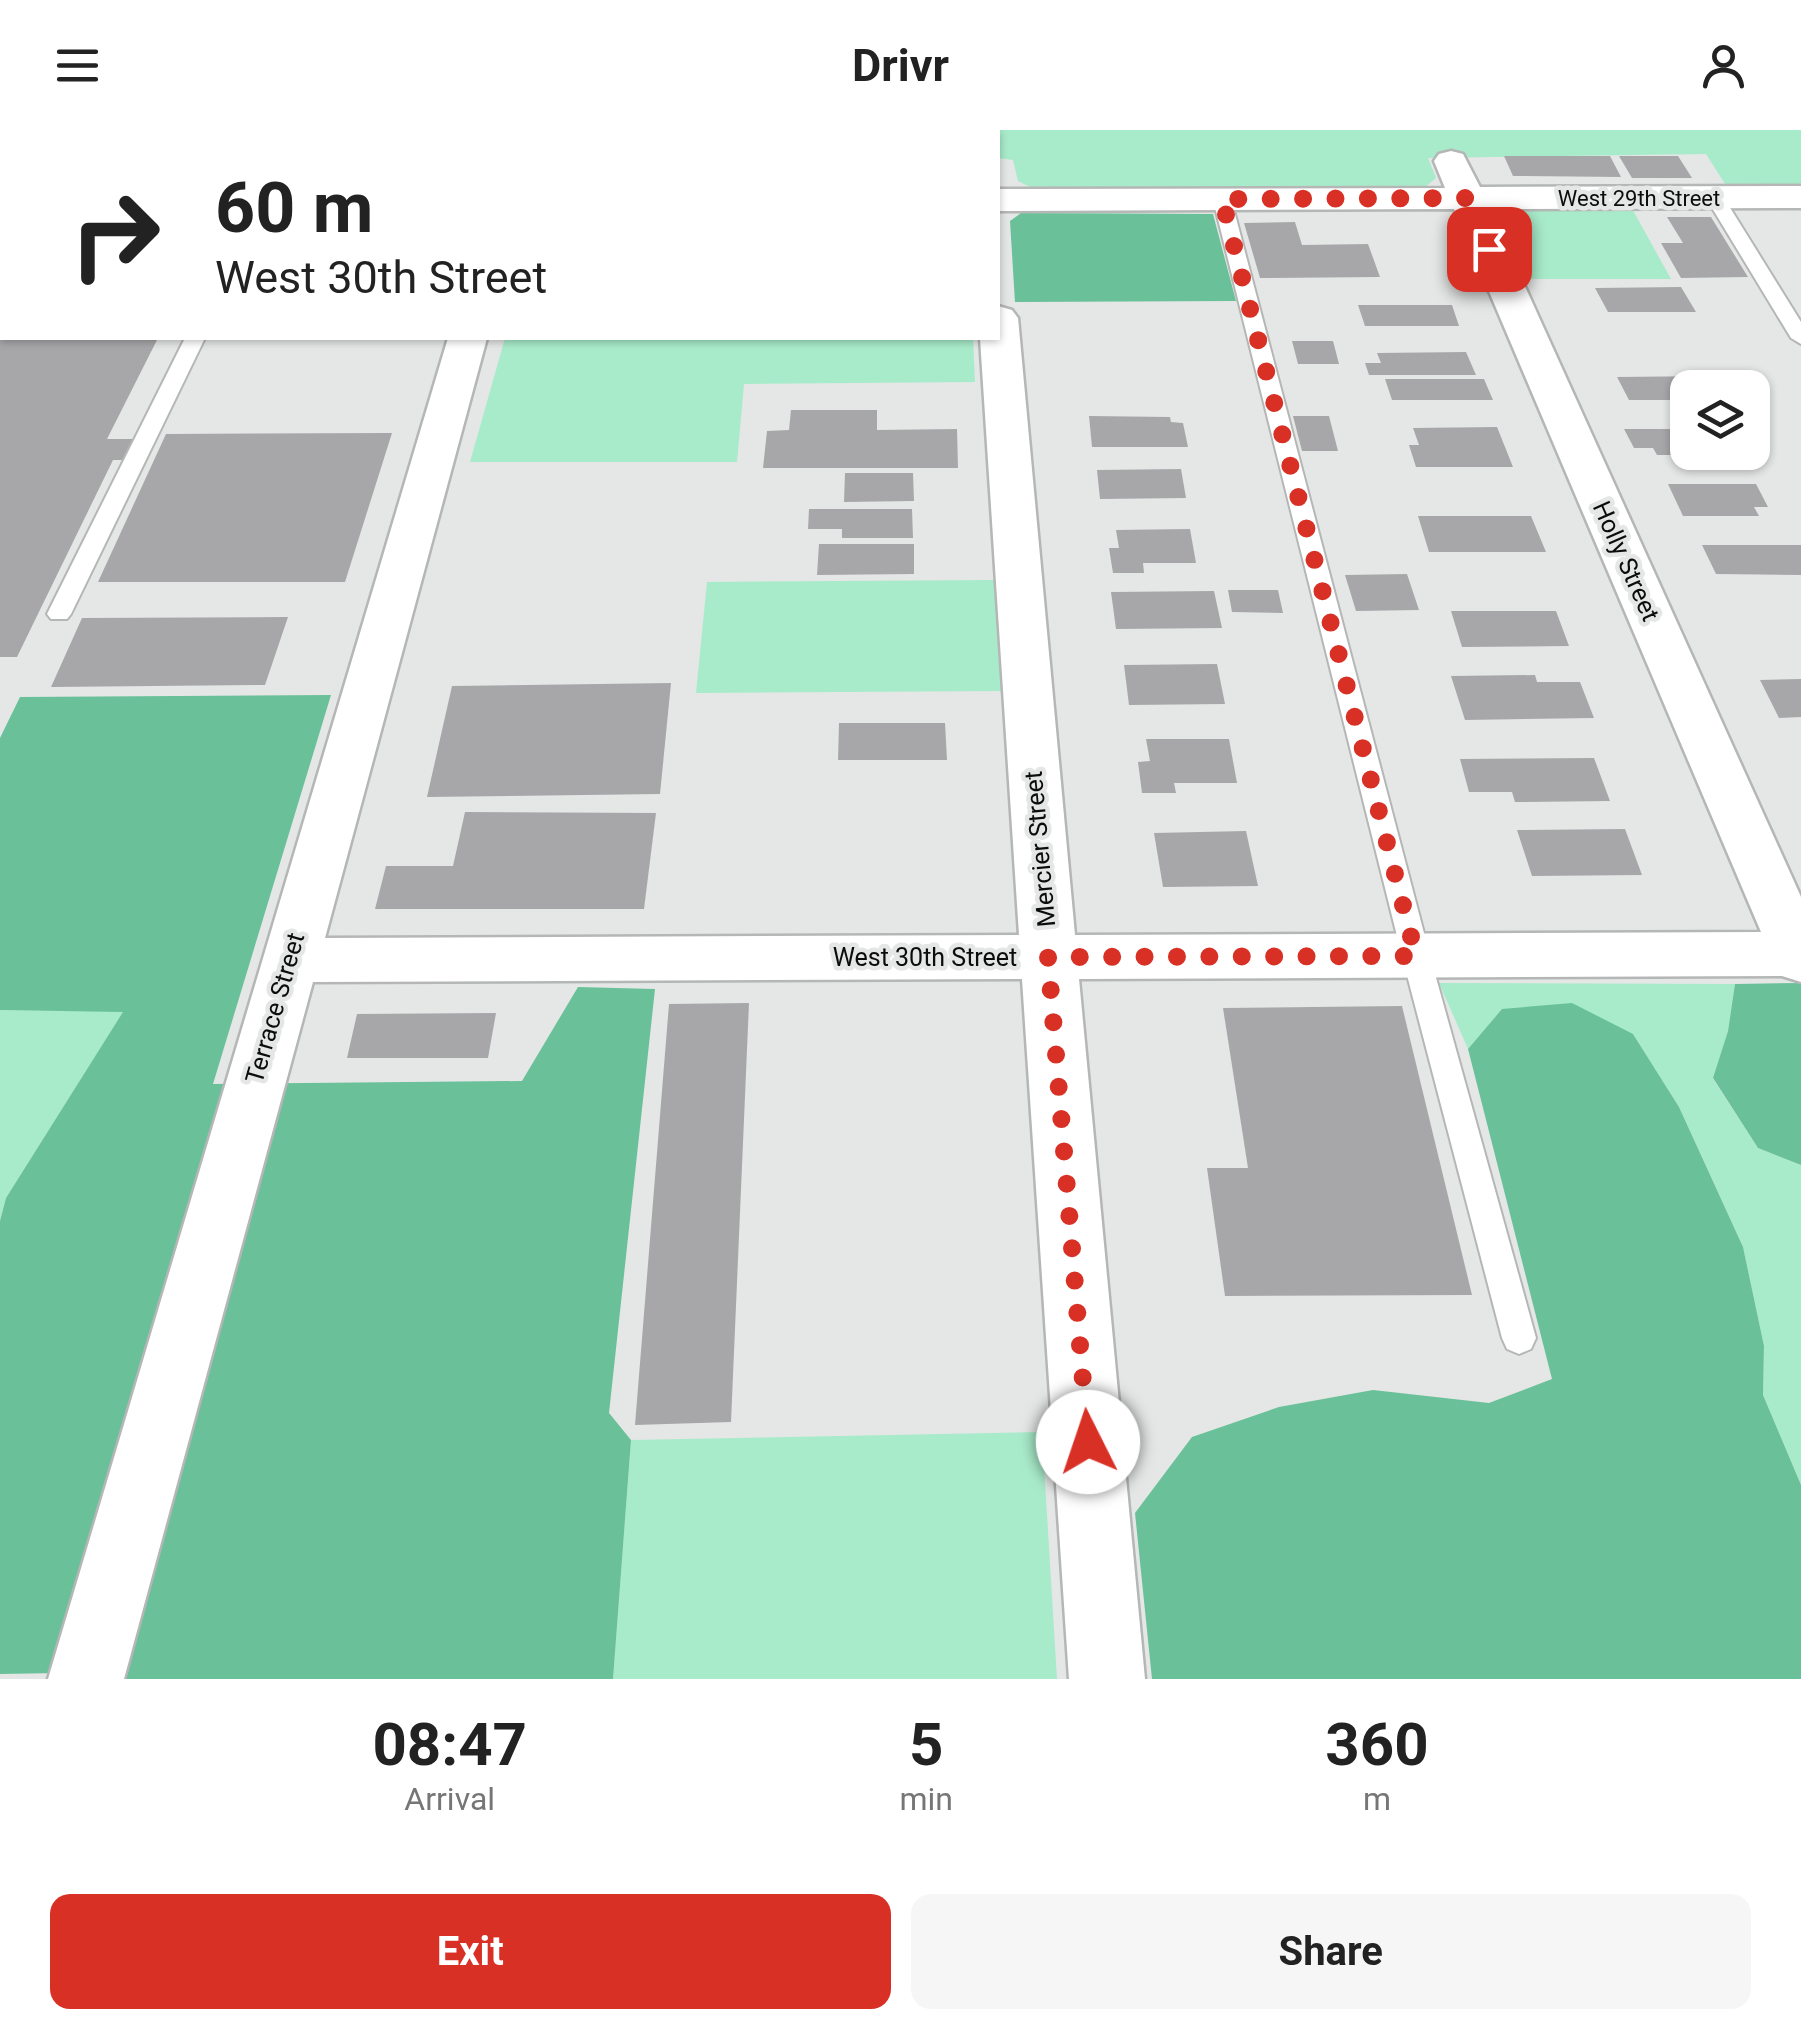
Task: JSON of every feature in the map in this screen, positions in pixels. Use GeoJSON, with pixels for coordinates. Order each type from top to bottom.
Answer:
{"type":"FeatureCollection","features":[{"type":"Feature","properties":{"kind":"street","name":"West 29th Street"},"geometry":{"type":"LineString","coordinates":[[1000,200],[1222,199],[1459,180],[1715,198],[1801,198]]}},
{"type":"Feature","properties":{"kind":"street","name":"Holly Street"},"geometry":{"type":"LineString","coordinates":[[1459,180],[1800,956]]}},
{"type":"Feature","properties":{"kind":"street","name":"Terrace Street"},"geometry":{"type":"LineString","coordinates":[[86,1679],[466,340]]}},
{"type":"Feature","properties":{"kind":"street","name":"Mercier Street"},"geometry":{"type":"LineString","coordinates":[[1000,340],[1107,1679]]}},
{"type":"Feature","properties":{"kind":"street","name":"West 30th Street"},"geometry":{"type":"LineString","coordinates":[[288,960],[1800,956]]}},
{"type":"Feature","properties":{"kind":"lane"},"geometry":{"type":"LineString","coordinates":[[1715,198],[1801,338]]}},
{"type":"Feature","properties":{"kind":"lane"},"geometry":{"type":"LineString","coordinates":[[1222,199],[1416,956],[1519,1338]]}},
{"type":"Feature","properties":{"kind":"lane"},"geometry":{"type":"LineString","coordinates":[[60,614],[193,340]]}},
{"type":"Feature","properties":{"kind":"green space"},"geometry":{"type":"Polygon","coordinates":[[[1000,130],[1801,130],[1801,187],[1727,187],[1706,154],[1428,158],[1436,178],[1424,188],[1032,188],[1018,181],[1013,160],[1000,158],[1000,130]]]}},
{"type":"Feature","properties":{"kind":"green space"},"geometry":{"type":"Polygon","coordinates":[[[1489,205],[1630,205],[1671,279],[1516,279],[1486,211],[1489,205]]]}},
{"type":"Feature","properties":{"kind":"green space"},"geometry":{"type":"Polygon","coordinates":[[[1021,213],[1213,214],[1236,301],[1015,302],[1010,221],[1021,213]]]}},
{"type":"Feature","properties":{"kind":"green space"},"geometry":{"type":"Polygon","coordinates":[[[504,340],[973,340],[975,382],[744,384],[737,462],[470,462],[504,340]]]}},
{"type":"Feature","properties":{"kind":"green space"},"geometry":{"type":"Polygon","coordinates":[[[994,580],[1002,691],[696,693],[707,582],[994,580]]]}},
{"type":"Feature","properties":{"kind":"green space"},"geometry":{"type":"Polygon","coordinates":[[[331,695],[213,1084],[522,1081],[578,987],[655,989],[609,1413],[631,1440],[613,1679],[118,1679],[60,1673],[0,1674],[0,1221],[6,1198],[123,1012],[0,1010],[0,738],[20,697],[331,695]]]}},
{"type":"Feature","properties":{"kind":"green space"},"geometry":{"type":"Polygon","coordinates":[[[1439,983],[1735,984],[1728,1031],[1713,1079],[1758,1148],[1801,1165],[1801,1485],[1763,1395],[1764,1346],[1743,1247],[1679,1107],[1633,1034],[1502,1009],[1468,1049],[1439,983]]]}},
{"type":"Feature","properties":{"kind":"green space"},"geometry":{"type":"Polygon","coordinates":[[[1801,983],[1801,1165],[1758,1148],[1713,1078],[1728,1031],[1735,984],[1801,983]]]}},
{"type":"Feature","properties":{"kind":"green space"},"geometry":{"type":"Polygon","coordinates":[[[1572,1003],[1633,1034],[1679,1107],[1743,1247],[1764,1346],[1763,1395],[1801,1485],[1801,1679],[1152,1679],[1135,1513],[1192,1437],[1279,1407],[1373,1390],[1489,1403],[1552,1379],[1468,1049],[1502,1009],[1572,1003]]]}},
{"type":"Feature","properties":{"kind":"green space"},"geometry":{"type":"Polygon","coordinates":[[[0,1010],[124,1011],[6,1198],[0,1221],[0,1010]]]}},
{"type":"Feature","properties":{"kind":"green space"},"geometry":{"type":"Polygon","coordinates":[[[1042,1432],[1057,1679],[613,1679],[631,1440],[1042,1432]]]}},
{"type":"Feature","properties":{"kind":"building"},"geometry":{"type":"Polygon","coordinates":[[[1504,156],[1610,156],[1621,177],[1513,176],[1504,156]]]}},
{"type":"Feature","properties":{"kind":"building"},"geometry":{"type":"Polygon","coordinates":[[[1619,156],[1678,156],[1692,178],[1632,178],[1619,156]]]}},
{"type":"Feature","properties":{"kind":"building"},"geometry":{"type":"Polygon","coordinates":[[[1667,217],[1711,217],[1748,277],[1681,278],[1661,243],[1683,243],[1667,217]]]}},
{"type":"Feature","properties":{"kind":"building"},"geometry":{"type":"Polygon","coordinates":[[[1295,222],[1302,245],[1368,244],[1380,277],[1260,278],[1244,223],[1295,222]]]}},
{"type":"Feature","properties":{"kind":"building"},"geometry":{"type":"Polygon","coordinates":[[[1681,287],[1696,312],[1608,312],[1595,288],[1681,287]]]}},
{"type":"Feature","properties":{"kind":"building"},"geometry":{"type":"Polygon","coordinates":[[[1358,305],[1452,305],[1459,326],[1365,326],[1358,305]]]}},
{"type":"Feature","properties":{"kind":"building"},"geometry":{"type":"Polygon","coordinates":[[[0,340],[157,340],[107,439],[135,439],[125,460],[113,460],[17,657],[0,657],[0,340]]]}},
{"type":"Feature","properties":{"kind":"building"},"geometry":{"type":"Polygon","coordinates":[[[1292,341],[1333,341],[1339,364],[1298,364],[1292,341]]]}},
{"type":"Feature","properties":{"kind":"building"},"geometry":{"type":"Polygon","coordinates":[[[1466,352],[1476,375],[1369,375],[1365,363],[1381,363],[1377,353],[1466,352]]]}},
{"type":"Feature","properties":{"kind":"building"},"geometry":{"type":"Polygon","coordinates":[[[1670,376],[1670,400],[1629,400],[1617,377],[1670,376]]]}},
{"type":"Feature","properties":{"kind":"building"},"geometry":{"type":"Polygon","coordinates":[[[1385,379],[1484,379],[1493,400],[1392,400],[1385,379]]]}},
{"type":"Feature","properties":{"kind":"building"},"geometry":{"type":"Polygon","coordinates":[[[791,410],[877,410],[877,430],[957,429],[958,468],[763,468],[767,431],[789,430],[791,410]]]}},
{"type":"Feature","properties":{"kind":"building"},"geometry":{"type":"Polygon","coordinates":[[[1089,416],[1170,417],[1171,422],[1183,423],[1188,447],[1092,447],[1089,416]]]}},
{"type":"Feature","properties":{"kind":"building"},"geometry":{"type":"Polygon","coordinates":[[[1293,416],[1329,416],[1338,451],[1302,451],[1293,416]]]}},
{"type":"Feature","properties":{"kind":"building"},"geometry":{"type":"Polygon","coordinates":[[[1497,427],[1513,467],[1416,467],[1409,445],[1419,445],[1413,428],[1497,427]]]}},
{"type":"Feature","properties":{"kind":"building"},"geometry":{"type":"Polygon","coordinates":[[[1624,429],[1670,429],[1670,455],[1657,455],[1653,448],[1634,448],[1624,429]]]}},
{"type":"Feature","properties":{"kind":"building"},"geometry":{"type":"Polygon","coordinates":[[[392,433],[345,582],[98,582],[166,434],[392,433]]]}},
{"type":"Feature","properties":{"kind":"building"},"geometry":{"type":"Polygon","coordinates":[[[1181,469],[1186,498],[1100,499],[1097,470],[1181,469]]]}},
{"type":"Feature","properties":{"kind":"building"},"geometry":{"type":"Polygon","coordinates":[[[845,473],[913,473],[914,501],[844,502],[845,473]]]}},
{"type":"Feature","properties":{"kind":"building"},"geometry":{"type":"Polygon","coordinates":[[[1668,484],[1756,484],[1768,507],[1754,507],[1759,516],[1683,516],[1668,484]]]}},
{"type":"Feature","properties":{"kind":"building"},"geometry":{"type":"Polygon","coordinates":[[[809,509],[912,509],[913,538],[842,538],[842,529],[808,529],[809,509]]]}},
{"type":"Feature","properties":{"kind":"building"},"geometry":{"type":"Polygon","coordinates":[[[1418,516],[1531,516],[1546,552],[1429,552],[1418,516]]]}},
{"type":"Feature","properties":{"kind":"building"},"geometry":{"type":"Polygon","coordinates":[[[1190,529],[1196,563],[1143,563],[1144,573],[1113,573],[1109,548],[1119,548],[1116,530],[1190,529]]]}},
{"type":"Feature","properties":{"kind":"building"},"geometry":{"type":"Polygon","coordinates":[[[819,544],[914,544],[914,574],[817,575],[819,544]]]}},
{"type":"Feature","properties":{"kind":"building"},"geometry":{"type":"Polygon","coordinates":[[[1702,545],[1801,545],[1801,575],[1716,574],[1702,545]]]}},
{"type":"Feature","properties":{"kind":"building"},"geometry":{"type":"Polygon","coordinates":[[[1407,574],[1419,610],[1356,611],[1345,575],[1407,574]]]}},
{"type":"Feature","properties":{"kind":"building"},"geometry":{"type":"Polygon","coordinates":[[[1228,590],[1278,590],[1283,613],[1232,612],[1228,590]]]}},
{"type":"Feature","properties":{"kind":"building"},"geometry":{"type":"Polygon","coordinates":[[[1214,591],[1222,628],[1116,629],[1111,592],[1214,591]]]}},
{"type":"Feature","properties":{"kind":"building"},"geometry":{"type":"Polygon","coordinates":[[[1451,611],[1556,611],[1569,646],[1462,647],[1451,611]]]}},
{"type":"Feature","properties":{"kind":"building"},"geometry":{"type":"Polygon","coordinates":[[[288,617],[265,685],[51,687],[82,618],[288,617]]]}},
{"type":"Feature","properties":{"kind":"building"},"geometry":{"type":"Polygon","coordinates":[[[1217,664],[1225,704],[1129,705],[1124,665],[1217,664]]]}},
{"type":"Feature","properties":{"kind":"building"},"geometry":{"type":"Polygon","coordinates":[[[1535,675],[1537,682],[1580,682],[1594,718],[1465,720],[1451,676],[1535,675]]]}},
{"type":"Feature","properties":{"kind":"building"},"geometry":{"type":"Polygon","coordinates":[[[1801,679],[1801,717],[1779,718],[1760,680],[1801,679]]]}},
{"type":"Feature","properties":{"kind":"building"},"geometry":{"type":"Polygon","coordinates":[[[671,683],[660,794],[427,797],[452,686],[671,683]]]}},
{"type":"Feature","properties":{"kind":"building"},"geometry":{"type":"Polygon","coordinates":[[[839,723],[945,723],[947,760],[838,760],[839,723]]]}},
{"type":"Feature","properties":{"kind":"building"},"geometry":{"type":"Polygon","coordinates":[[[1146,739],[1229,739],[1237,783],[1174,783],[1176,793],[1142,793],[1138,762],[1150,761],[1146,739]]]}},
{"type":"Feature","properties":{"kind":"building"},"geometry":{"type":"Polygon","coordinates":[[[1594,758],[1610,801],[1515,802],[1512,792],[1469,792],[1460,759],[1594,758]]]}},
{"type":"Feature","properties":{"kind":"building"},"geometry":{"type":"Polygon","coordinates":[[[465,812],[656,813],[644,909],[375,909],[386,866],[453,866],[465,812]]]}},
{"type":"Feature","properties":{"kind":"building"},"geometry":{"type":"Polygon","coordinates":[[[1625,829],[1642,875],[1532,876],[1517,830],[1625,829]]]}},
{"type":"Feature","properties":{"kind":"building"},"geometry":{"type":"Polygon","coordinates":[[[1246,831],[1258,886],[1163,887],[1154,833],[1246,831]]]}},
{"type":"Feature","properties":{"kind":"building"},"geometry":{"type":"Polygon","coordinates":[[[749,1003],[731,1422],[635,1425],[669,1004],[749,1003]]]}},
{"type":"Feature","properties":{"kind":"building"},"geometry":{"type":"Polygon","coordinates":[[[1402,1006],[1472,1295],[1225,1296],[1207,1168],[1248,1168],[1223,1008],[1402,1006]]]}},
{"type":"Feature","properties":{"kind":"building"},"geometry":{"type":"Polygon","coordinates":[[[496,1013],[488,1058],[347,1058],[357,1014],[496,1013]]]}},
{"type":"Feature","properties":{"kind":"route"},"geometry":{"type":"LineString","coordinates":[[1088,1442],[1048,957],[1416,956],[1222,199],[1467,198],[1489,249]]}}]}
